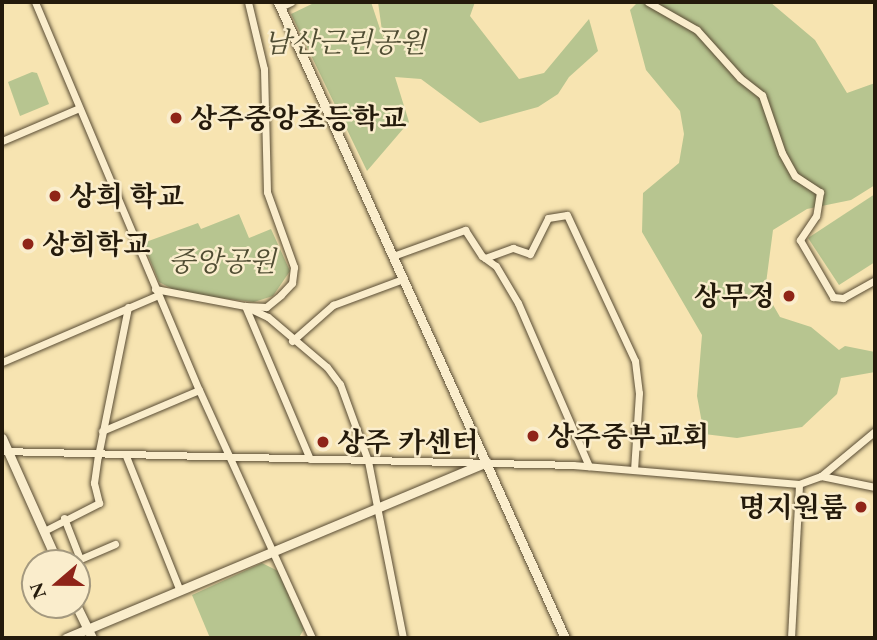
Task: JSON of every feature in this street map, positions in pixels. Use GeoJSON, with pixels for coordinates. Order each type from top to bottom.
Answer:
{"type":"FeatureCollection","features":[{"type":"Feature","properties":{"kind":"street"},"geometry":{"type":"LineString","coordinates":[[35,2],[227,456],[312,638]]}},
{"type":"Feature","properties":{"kind":"street"},"geometry":{"type":"LineString","coordinates":[[2,362],[156,292],[266,307],[292,283],[294,267],[267,192],[264,69],[248,2]]}},
{"type":"Feature","properties":{"kind":"street"},"geometry":{"type":"LineString","coordinates":[[291,2],[279,4],[565,638]]}},
{"type":"Feature","properties":{"kind":"street"},"geometry":{"type":"LineString","coordinates":[[648,2],[697,30],[740,78],[762,95],[782,153],[795,176],[820,192],[816,216],[800,240],[833,297],[843,298],[875,280]]}},
{"type":"Feature","properties":{"kind":"street"},"geometry":{"type":"LineString","coordinates":[[2,141],[79,108]]}},
{"type":"Feature","properties":{"kind":"street"},"geometry":{"type":"LineString","coordinates":[[485,258],[513,248],[530,254],[548,218],[567,215],[635,361],[639,393],[634,470]]}},
{"type":"Feature","properties":{"kind":"street"},"geometry":{"type":"LineString","coordinates":[[393,256],[465,230],[485,258],[496,266],[518,303],[589,466]]}},
{"type":"Feature","properties":{"kind":"street"},"geometry":{"type":"LineString","coordinates":[[292,341],[333,304],[403,279]]}},
{"type":"Feature","properties":{"kind":"street"},"geometry":{"type":"LineString","coordinates":[[245,306],[268,317],[292,341],[327,367],[340,384],[368,461],[403,638]]}},
{"type":"Feature","properties":{"kind":"street"},"geometry":{"type":"LineString","coordinates":[[245,306],[310,459]]}},
{"type":"Feature","properties":{"kind":"street"},"geometry":{"type":"LineString","coordinates":[[44,531],[64,518],[99,503],[94,483],[102,430],[128,307]]}},
{"type":"Feature","properties":{"kind":"street"},"geometry":{"type":"LineString","coordinates":[[102,430],[199,390]]}},
{"type":"Feature","properties":{"kind":"street"},"geometry":{"type":"LineString","coordinates":[[5,451],[98,456],[227,456],[589,466],[799,484],[821,476],[875,431]]}},
{"type":"Feature","properties":{"kind":"street"},"geometry":{"type":"LineString","coordinates":[[2,438],[5,451],[52,549]]}},
{"type":"Feature","properties":{"kind":"street"},"geometry":{"type":"LineString","coordinates":[[126,456],[180,591]]}},
{"type":"Feature","properties":{"kind":"street"},"geometry":{"type":"LineString","coordinates":[[66,638],[90,634],[180,591],[487,463]]}},
{"type":"Feature","properties":{"kind":"street"},"geometry":{"type":"LineString","coordinates":[[821,476],[875,486]]}},
{"type":"Feature","properties":{"kind":"street"},"geometry":{"type":"LineString","coordinates":[[790,638],[799,484]]}},
{"type":"Feature","properties":{"kind":"street"},"geometry":{"type":"LineString","coordinates":[[64,518],[76,549]]}},
{"type":"Feature","properties":{"kind":"street"},"geometry":{"type":"LineString","coordinates":[[91,554],[116,544]]}},
{"type":"Feature","properties":{"kind":"green space","name":"남산근린공원"},"geometry":{"type":"Polygon","coordinates":[[[316,2],[371,2],[383,38],[378,2],[475,2],[470,16],[519,79],[544,73],[589,19],[598,51],[569,77],[558,94],[538,107],[480,123],[421,79],[395,77],[409,122],[367,171],[291,14],[316,2]]]}},
{"type":"Feature","properties":{"kind":"green space"},"geometry":{"type":"Polygon","coordinates":[[[638,2],[770,2],[815,40],[847,93],[875,83],[875,185],[851,200],[807,209],[773,230],[765,291],[780,317],[811,327],[839,350],[845,346],[875,352],[875,372],[841,378],[837,394],[802,427],[737,438],[704,434],[697,396],[702,335],[642,232],[643,193],[679,163],[684,134],[680,111],[646,70],[630,10],[638,2]]]}},
{"type":"Feature","properties":{"kind":"green space"},"geometry":{"type":"Polygon","coordinates":[[[32,72],[37,73],[49,104],[20,116],[8,82],[32,72]]]}},
{"type":"Feature","properties":{"kind":"green space"},"geometry":{"type":"Polygon","coordinates":[[[875,194],[875,262],[839,285],[808,238],[875,194]]]}},
{"type":"Feature","properties":{"kind":"green space","name":"중앙공원"},"geometry":{"type":"Polygon","coordinates":[[[239,214],[249,238],[271,229],[290,271],[273,296],[254,302],[202,296],[178,292],[159,282],[143,243],[198,223],[201,229],[239,214]]]}},
{"type":"Feature","properties":{"kind":"green space"},"geometry":{"type":"Polygon","coordinates":[[[262,563],[278,571],[304,629],[300,636],[210,638],[192,595],[262,563]]]}},
{"type":"Feature","properties":{"kind":"place","name":"상주중앙초등학교"},"geometry":{"type":"Point","coordinates":[176,118]}},
{"type":"Feature","properties":{"kind":"place","name":"상희 학교"},"geometry":{"type":"Point","coordinates":[55,196]}},
{"type":"Feature","properties":{"kind":"place","name":"상희학교"},"geometry":{"type":"Point","coordinates":[28,244]}},
{"type":"Feature","properties":{"kind":"place","name":"상무정"},"geometry":{"type":"Point","coordinates":[789,296]}},
{"type":"Feature","properties":{"kind":"place","name":"상주중부교회"},"geometry":{"type":"Point","coordinates":[533,436]}},
{"type":"Feature","properties":{"kind":"place","name":"상주 카센터"},"geometry":{"type":"Point","coordinates":[323,442]}},
{"type":"Feature","properties":{"kind":"place","name":"명지원룸"},"geometry":{"type":"Point","coordinates":[861,507]}}]}
